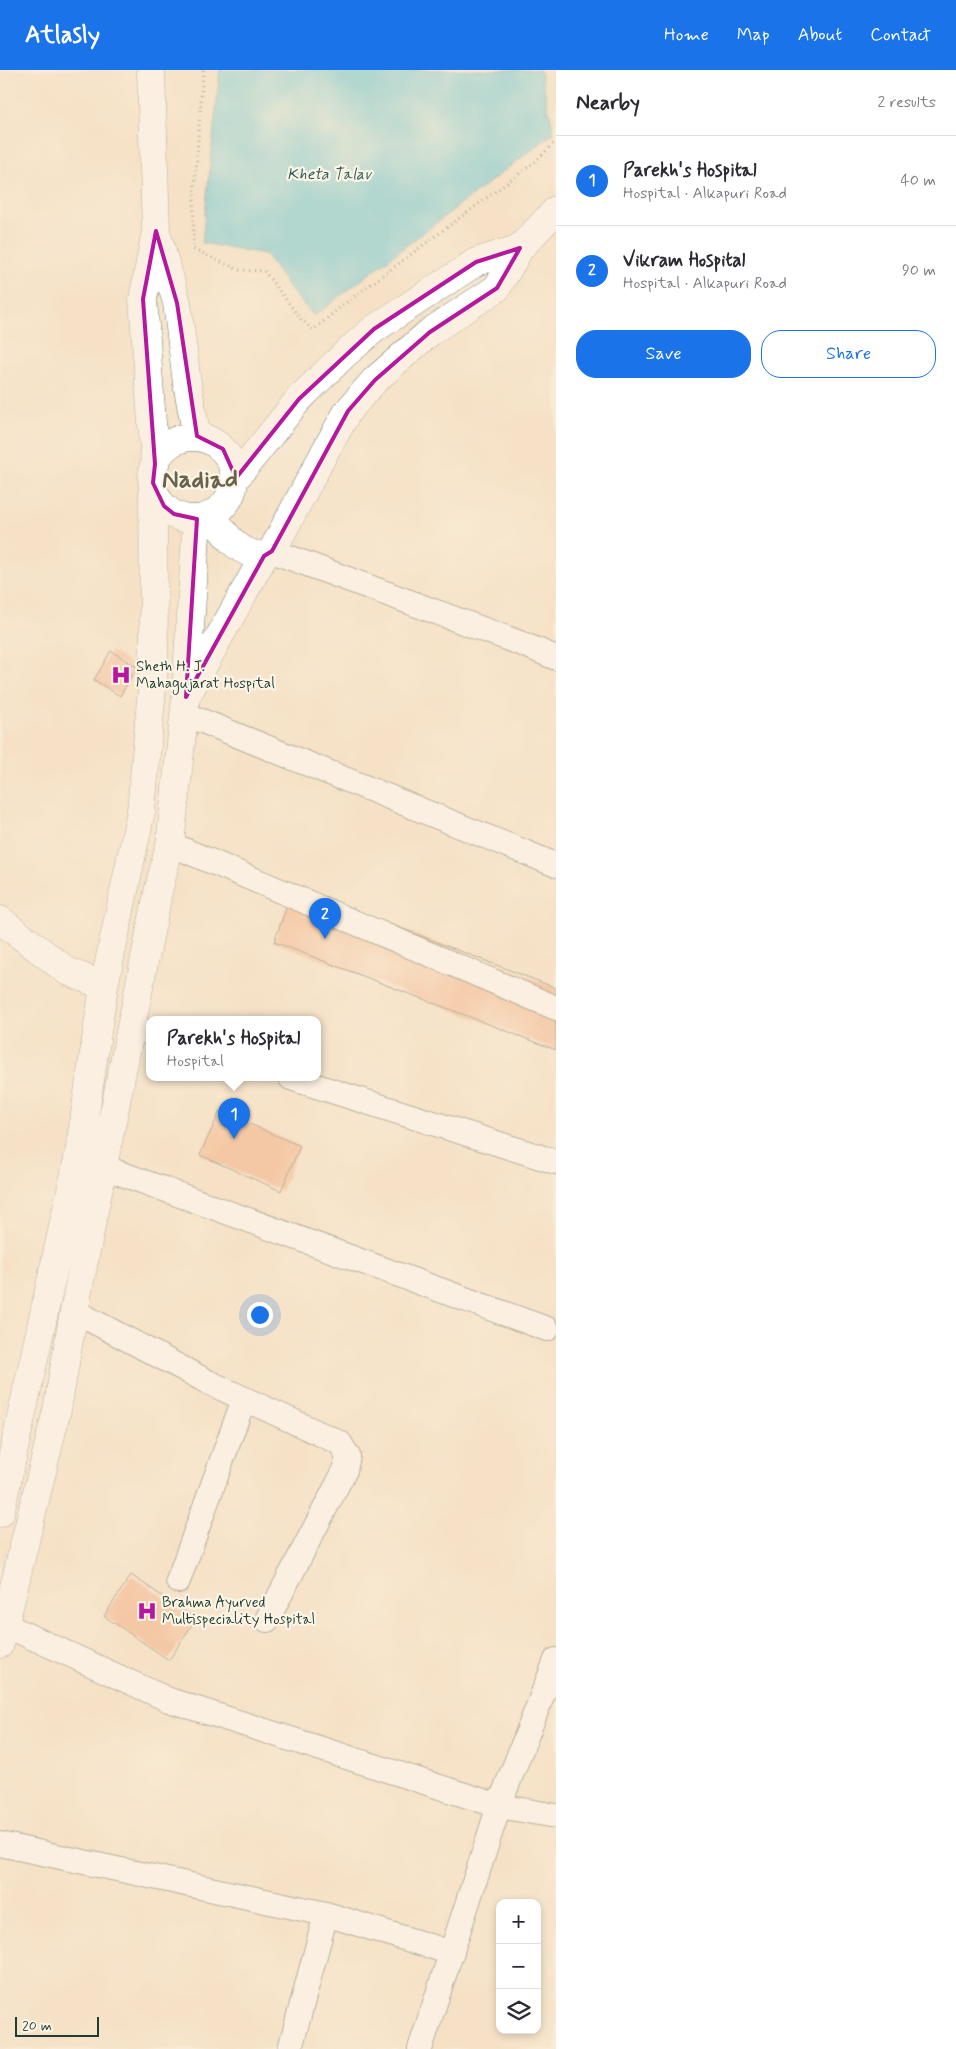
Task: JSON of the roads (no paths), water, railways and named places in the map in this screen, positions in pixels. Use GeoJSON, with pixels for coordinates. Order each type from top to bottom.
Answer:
{"type":"FeatureCollection","features":[{"type":"Feature","properties":{"kind":"main road"},"geometry":{"type":"LineString","coordinates":[[0,1513],[3,1484],[78,1154],[104,986],[141,811],[154,667],[154,473],[165,448],[182,439],[197,437],[212,441],[223,449],[230,460],[234,480],[230,497],[222,508],[204,517],[186,518],[174,514],[156,496],[154,473],[143,298],[156,231],[151,70]]}},
{"type":"Feature","properties":{"kind":"main road"},"geometry":{"type":"LineString","coordinates":[[185,705],[348,411],[375,380],[430,332],[497,288],[520,248],[556,210]]}},
{"type":"Feature","properties":{"kind":"main road"},"geometry":{"type":"LineString","coordinates":[[156,231],[177,303],[197,437]]}},
{"type":"Feature","properties":{"kind":"main road"},"geometry":{"type":"LineString","coordinates":[[234,480],[299,399],[367,335],[476,262],[520,248]]}},
{"type":"Feature","properties":{"kind":"main road"},"geometry":{"type":"LineString","coordinates":[[204,517],[233,544],[253,555],[268,554]]}},
{"type":"Feature","properties":{"kind":"main road"},"geometry":{"type":"LineString","coordinates":[[2,1634],[57,1410],[74,1311],[103,1167],[141,1030],[159,888],[170,844],[204,517]]}},
{"type":"Feature","properties":{"kind":"main road"},"geometry":{"type":"LineString","coordinates":[[0,920],[67,971],[104,986]]}},
{"type":"Feature","properties":{"kind":"street"},"geometry":{"type":"LineString","coordinates":[[268,554],[525,644],[556,658]]}},
{"type":"Feature","properties":{"kind":"street"},"geometry":{"type":"LineString","coordinates":[[185,705],[556,865]]}},
{"type":"Feature","properties":{"kind":"street"},"geometry":{"type":"LineString","coordinates":[[170,844],[556,1008]]}},
{"type":"Feature","properties":{"kind":"street"},"geometry":{"type":"LineString","coordinates":[[300,1081],[556,1162]]}},
{"type":"Feature","properties":{"kind":"street"},"geometry":{"type":"LineString","coordinates":[[103,1167],[547,1329]]}},
{"type":"Feature","properties":{"kind":"street"},"geometry":{"type":"LineString","coordinates":[[74,1311],[208,1382],[340,1443],[348,1456],[345,1470],[268,1620]]}},
{"type":"Feature","properties":{"kind":"street"},"geometry":{"type":"LineString","coordinates":[[178,1581],[244,1399]]}},
{"type":"Feature","properties":{"kind":"street"},"geometry":{"type":"LineString","coordinates":[[2,1634],[169,1700],[499,1806],[556,1816]]}},
{"type":"Feature","properties":{"kind":"street"},"geometry":{"type":"LineString","coordinates":[[420,2049],[499,1806],[556,1660]]}},
{"type":"Feature","properties":{"kind":"street"},"geometry":{"type":"LineString","coordinates":[[0,1844],[326,1914],[452,1953]]}},
{"type":"Feature","properties":{"kind":"street"},"geometry":{"type":"LineString","coordinates":[[290,2049],[326,1914]]}},
{"type":"Feature","properties":{"kind":"water","name":"Kheta Talav"},"geometry":{"type":"Polygon","coordinates":[[[220,70],[540,70],[554,133],[314,316],[290,289],[265,254],[202,243],[220,70]]]}},
{"type":"Feature","properties":{"kind":"place","name":"Sheth H. J. Mahagujarat Hospital"},"geometry":{"type":"Point","coordinates":[121,675]}},
{"type":"Feature","properties":{"kind":"place","name":"Vikram Hospital"},"geometry":{"type":"Point","coordinates":[325,939]}},
{"type":"Feature","properties":{"kind":"place","name":"Parekh's Hospital"},"geometry":{"type":"Point","coordinates":[234,1139]}},
{"type":"Feature","properties":{"kind":"place","name":"Brahma Ayurved Multispeciality Hospital"},"geometry":{"type":"Point","coordinates":[147,1611]}},
{"type":"Feature","properties":{"kind":"district","name":"Nadiad"},"geometry":{"type":"Point","coordinates":[200,478]}}]}
